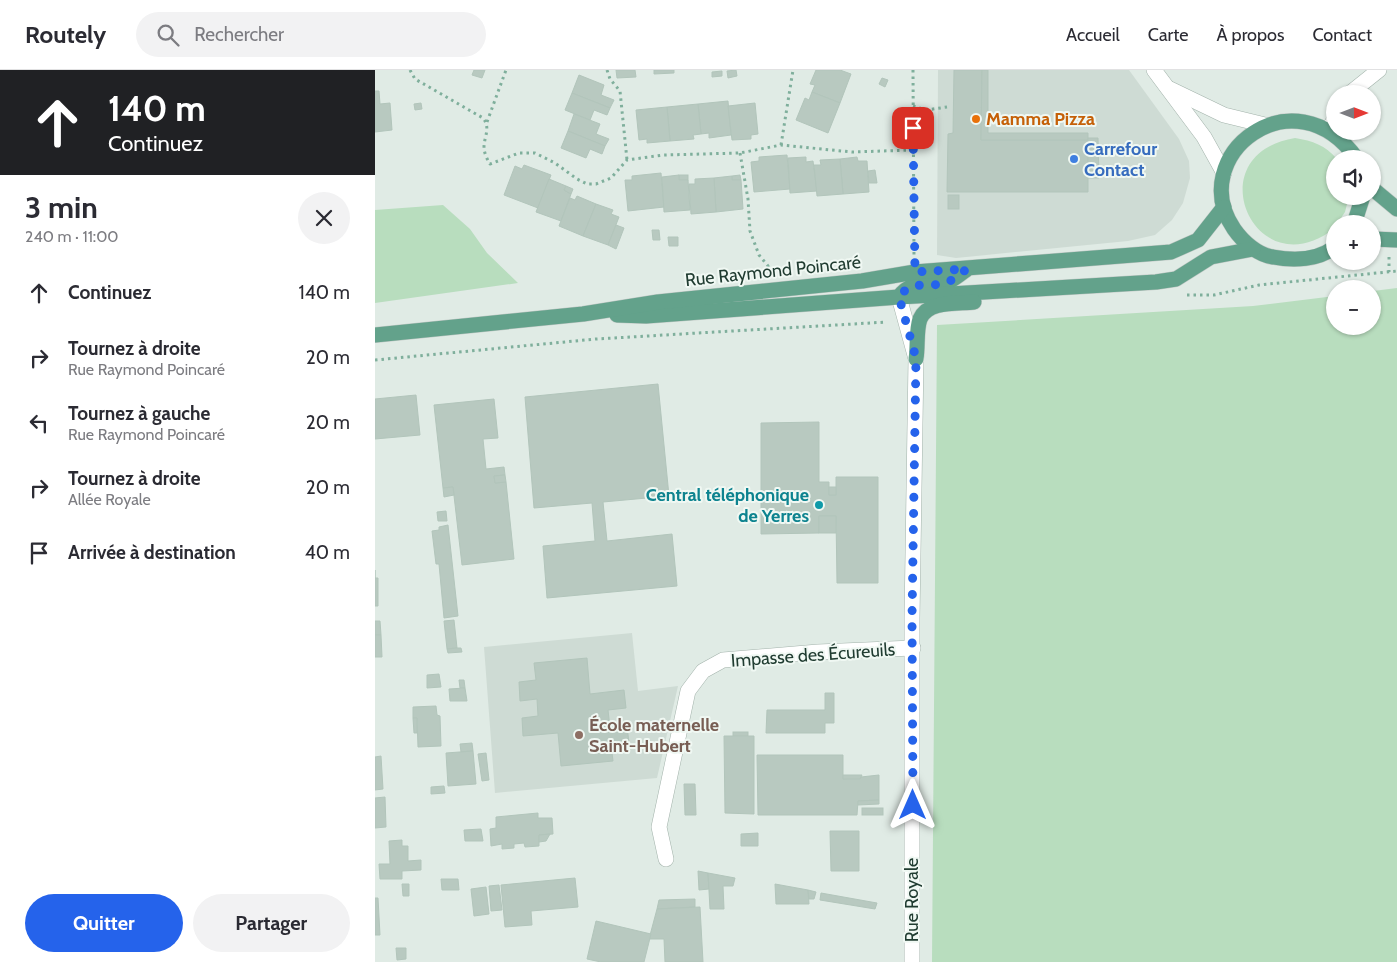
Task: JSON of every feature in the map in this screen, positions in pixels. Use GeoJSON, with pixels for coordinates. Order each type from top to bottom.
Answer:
{"type":"FeatureCollection","features":[{"type":"Feature","properties":{"kind":"main road"},"geometry":{"type":"LineString","coordinates":[[1326,123],[1285,119],[1265,125],[1247,135],[1234,151],[1224,173],[1224,207],[1230,224],[1240,237],[1253,248],[1270,257],[1292,260],[1311,257],[1326,251]]}},
{"type":"Feature","properties":{"kind":"main road"},"geometry":{"type":"LineString","coordinates":[[1381,196],[1397,209]]}},
{"type":"Feature","properties":{"kind":"main road","name":"Rue Raymond Poincaré"},"geometry":{"type":"LineString","coordinates":[[375,335],[583,314],[658,302],[862,281],[915,272],[1171,252],[1198,240],[1224,207]]}},
{"type":"Feature","properties":{"kind":"main road"},"geometry":{"type":"LineString","coordinates":[[1381,239],[1397,240]]}},
{"type":"Feature","properties":{"kind":"main road","name":"Rue Raymond Poincaré"},"geometry":{"type":"LineString","coordinates":[[583,314],[645,316],[899,297],[1169,280],[1211,257],[1253,248]]}},
{"type":"Feature","properties":{"kind":"main road","name":"Rue Raymond Poincaré"},"geometry":{"type":"LineString","coordinates":[[899,297],[904,290],[914,285],[947,282],[967,269]]}},
{"type":"Feature","properties":{"kind":"main road","name":"Rue Raymond Poincaré"},"geometry":{"type":"LineString","coordinates":[[916,358],[920,320],[926,310],[934,306],[1018,298],[1041,288]]}},
{"type":"Feature","properties":{"kind":"street"},"geometry":{"type":"LineString","coordinates":[[1154,70],[1204,137],[1224,173]]}},
{"type":"Feature","properties":{"kind":"street"},"geometry":{"type":"LineString","coordinates":[[1360,85],[1379,70]]}},
{"type":"Feature","properties":{"kind":"street"},"geometry":{"type":"LineString","coordinates":[[1167,88],[1224,115],[1265,125]]}},
{"type":"Feature","properties":{"kind":"street","name":"Rue Royale"},"geometry":{"type":"LineString","coordinates":[[899,297],[904,322],[916,358],[912,962]]}},
{"type":"Feature","properties":{"kind":"street","name":"Impasse des Écureuils"},"geometry":{"type":"LineString","coordinates":[[666,859],[659,827],[688,691],[703,671],[723,660],[913,648]]}},
{"type":"Feature","properties":{"kind":"path"},"geometry":{"type":"LineString","coordinates":[[409,70],[415,79],[487,122]]}},
{"type":"Feature","properties":{"kind":"path"},"geometry":{"type":"LineString","coordinates":[[506,70],[487,122],[484,146],[490,164],[519,153],[535,153],[555,163],[587,184],[596,184],[611,178],[627,160],[663,155],[740,153],[781,145],[852,152],[913,150]]}},
{"type":"Feature","properties":{"kind":"path"},"geometry":{"type":"LineString","coordinates":[[607,70],[610,79],[620,92],[627,160]]}},
{"type":"Feature","properties":{"kind":"path"},"geometry":{"type":"LineString","coordinates":[[781,145],[793,70]]}},
{"type":"Feature","properties":{"kind":"path"},"geometry":{"type":"LineString","coordinates":[[913,70],[915,272]]}},
{"type":"Feature","properties":{"kind":"path"},"geometry":{"type":"LineString","coordinates":[[913,106],[926,110],[947,106]]}},
{"type":"Feature","properties":{"kind":"path"},"geometry":{"type":"LineString","coordinates":[[913,128],[926,110]]}},
{"type":"Feature","properties":{"kind":"path"},"geometry":{"type":"LineString","coordinates":[[740,153],[748,199],[750,231],[759,255],[768,266],[769,272]]}},
{"type":"Feature","properties":{"kind":"path"},"geometry":{"type":"LineString","coordinates":[[375,360],[596,339],[865,322],[904,322]]}},
{"type":"Feature","properties":{"kind":"shaded area"},"geometry":{"type":"Polygon","coordinates":[[[938,70],[1129,70],[1179,139],[1189,161],[1190,178],[1183,203],[1172,220],[1155,235],[1128,241],[956,258],[937,255],[938,70]]]}},
{"type":"Feature","properties":{"kind":"shaded area","name":"École maternelle Saint-Hubert"},"geometry":{"type":"Polygon","coordinates":[[[632,633],[638,691],[678,686],[657,778],[495,793],[484,647],[632,633]]]}},
{"type":"Feature","properties":{"kind":"green space"},"geometry":{"type":"Polygon","coordinates":[[[1295,138],[1318,144],[1328,150],[1326,150],[1326,205],[1347,205],[1343,215],[1326,215],[1326,233],[1306,243],[1281,243],[1261,231],[1247,213],[1243,190],[1248,168],[1265,149],[1295,138]]]}},
{"type":"Feature","properties":{"kind":"green space"},"geometry":{"type":"Polygon","coordinates":[[[443,205],[470,229],[487,253],[518,283],[375,303],[375,210],[443,205]]]}},
{"type":"Feature","properties":{"kind":"green space"},"geometry":{"type":"Polygon","coordinates":[[[1397,288],[1397,962],[932,962],[937,325],[1253,306],[1326,297],[1326,335],[1381,335],[1381,290],[1397,288]]]}},
{"type":"Feature","properties":{"kind":"building"},"geometry":{"type":"Polygon","coordinates":[[[474,70],[485,70],[482,78],[472,75],[474,70]]]}},
{"type":"Feature","properties":{"kind":"building"},"geometry":{"type":"Polygon","coordinates":[[[616,70],[635,70],[636,77],[617,78],[616,70]]]}},
{"type":"Feature","properties":{"kind":"building"},"geometry":{"type":"Polygon","coordinates":[[[654,70],[674,70],[674,73],[654,74],[654,70]]]}},
{"type":"Feature","properties":{"kind":"building"},"geometry":{"type":"Polygon","coordinates":[[[736,70],[737,76],[728,78],[727,71],[736,70]]]}},
{"type":"Feature","properties":{"kind":"building"},"geometry":{"type":"Polygon","coordinates":[[[816,70],[840,70],[851,74],[840,103],[812,92],[815,85],[810,84],[816,70]]]}},
{"type":"Feature","properties":{"kind":"building"},"geometry":{"type":"Polygon","coordinates":[[[954,70],[982,70],[981,140],[1088,140],[1088,192],[947,192],[948,134],[953,133],[954,70]]]}},
{"type":"Feature","properties":{"kind":"building"},"geometry":{"type":"Polygon","coordinates":[[[982,70],[988,70],[988,133],[1088,133],[1088,140],[981,140],[982,70]]]}},
{"type":"Feature","properties":{"kind":"building"},"geometry":{"type":"Polygon","coordinates":[[[722,71],[722,76],[712,77],[712,72],[722,71]]]}},
{"type":"Feature","properties":{"kind":"building"},"geometry":{"type":"Polygon","coordinates":[[[579,75],[604,85],[601,95],[614,100],[610,108],[572,93],[579,75]]]}},
{"type":"Feature","properties":{"kind":"building"},"geometry":{"type":"Polygon","coordinates":[[[882,78],[888,80],[885,87],[879,84],[882,78]]]}},
{"type":"Feature","properties":{"kind":"building"},"geometry":{"type":"Polygon","coordinates":[[[375,91],[379,91],[380,104],[390,103],[392,130],[375,132],[375,91]]]}},
{"type":"Feature","properties":{"kind":"building"},"geometry":{"type":"Polygon","coordinates":[[[812,92],[840,103],[828,133],[796,120],[805,98],[809,100],[812,92]]]}},
{"type":"Feature","properties":{"kind":"building"},"geometry":{"type":"Polygon","coordinates":[[[572,93],[610,108],[607,115],[594,110],[590,120],[565,110],[572,93]]]}},
{"type":"Feature","properties":{"kind":"building"},"geometry":{"type":"Polygon","coordinates":[[[728,101],[731,135],[709,138],[709,133],[701,134],[698,104],[728,101]]]}},
{"type":"Feature","properties":{"kind":"building"},"geometry":{"type":"Polygon","coordinates":[[[421,103],[422,109],[415,110],[414,104],[421,103]]]}},
{"type":"Feature","properties":{"kind":"building"},"geometry":{"type":"Polygon","coordinates":[[[755,103],[758,134],[751,135],[751,139],[732,140],[728,106],[755,103]]]}},
{"type":"Feature","properties":{"kind":"building"},"geometry":{"type":"Polygon","coordinates":[[[698,104],[701,134],[693,135],[694,139],[670,141],[667,107],[698,104]]]}},
{"type":"Feature","properties":{"kind":"building"},"geometry":{"type":"Polygon","coordinates":[[[667,107],[670,141],[647,143],[647,139],[639,140],[636,110],[667,107]]]}},
{"type":"Feature","properties":{"kind":"building"},"geometry":{"type":"Polygon","coordinates":[[[574,114],[600,124],[596,134],[609,139],[605,146],[568,131],[574,114]]]}},
{"type":"Feature","properties":{"kind":"building"},"geometry":{"type":"Polygon","coordinates":[[[568,131],[605,146],[602,154],[590,149],[586,158],[561,148],[568,131]]]}},
{"type":"Feature","properties":{"kind":"building"},"geometry":{"type":"Polygon","coordinates":[[[1088,138],[1098,138],[1099,178],[1088,178],[1088,138]]]}},
{"type":"Feature","properties":{"kind":"building"},"geometry":{"type":"Polygon","coordinates":[[[787,155],[790,189],[754,192],[751,162],[759,161],[759,157],[787,155]]]}},
{"type":"Feature","properties":{"kind":"building"},"geometry":{"type":"Polygon","coordinates":[[[806,157],[806,162],[813,161],[817,191],[790,193],[788,158],[806,157]]]}},
{"type":"Feature","properties":{"kind":"building"},"geometry":{"type":"Polygon","coordinates":[[[857,157],[858,161],[867,161],[869,192],[843,194],[840,159],[857,157]]]}},
{"type":"Feature","properties":{"kind":"building"},"geometry":{"type":"Polygon","coordinates":[[[840,159],[843,194],[817,196],[814,165],[821,165],[820,160],[840,159]]]}},
{"type":"Feature","properties":{"kind":"building"},"geometry":{"type":"Polygon","coordinates":[[[524,165],[551,175],[538,208],[504,195],[515,166],[522,169],[524,165]]]}},
{"type":"Feature","properties":{"kind":"building"},"geometry":{"type":"Polygon","coordinates":[[[875,170],[877,183],[869,183],[868,171],[875,170]]]}},
{"type":"Feature","properties":{"kind":"building"},"geometry":{"type":"Polygon","coordinates":[[[661,173],[664,207],[628,211],[625,180],[632,180],[632,176],[661,173]]]}},
{"type":"Feature","properties":{"kind":"building"},"geometry":{"type":"Polygon","coordinates":[[[679,175],[688,175],[688,180],[679,180],[679,175]]]}},
{"type":"Feature","properties":{"kind":"building"},"geometry":{"type":"Polygon","coordinates":[[[679,175],[679,180],[688,180],[690,210],[664,212],[662,177],[679,175]]]}},
{"type":"Feature","properties":{"kind":"building"},"geometry":{"type":"Polygon","coordinates":[[[740,175],[741,180],[732,180],[732,176],[740,175]]]}},
{"type":"Feature","properties":{"kind":"building"},"geometry":{"type":"Polygon","coordinates":[[[732,176],[732,180],[741,180],[743,209],[716,212],[714,178],[732,176]]]}},
{"type":"Feature","properties":{"kind":"building"},"geometry":{"type":"Polygon","coordinates":[[[714,178],[716,212],[691,214],[689,184],[695,184],[695,179],[714,178]]]}},
{"type":"Feature","properties":{"kind":"building"},"geometry":{"type":"Polygon","coordinates":[[[549,179],[566,186],[564,190],[571,194],[561,221],[536,212],[549,179]]]}},
{"type":"Feature","properties":{"kind":"building"},"geometry":{"type":"Polygon","coordinates":[[[566,186],[573,189],[571,194],[564,190],[566,186]]]}},
{"type":"Feature","properties":{"kind":"building"},"geometry":{"type":"Polygon","coordinates":[[[948,195],[959,195],[959,209],[948,209],[948,195]]]}},
{"type":"Feature","properties":{"kind":"building"},"geometry":{"type":"Polygon","coordinates":[[[577,196],[596,204],[583,236],[559,226],[570,198],[575,200],[577,196]]]}},
{"type":"Feature","properties":{"kind":"building"},"geometry":{"type":"Polygon","coordinates":[[[596,204],[613,210],[611,214],[619,217],[608,245],[583,236],[596,204]]]}},
{"type":"Feature","properties":{"kind":"building"},"geometry":{"type":"Polygon","coordinates":[[[616,225],[624,228],[616,249],[608,245],[616,225]]]}},
{"type":"Feature","properties":{"kind":"building"},"geometry":{"type":"Polygon","coordinates":[[[652,230],[659,230],[660,240],[653,240],[652,230]]]}},
{"type":"Feature","properties":{"kind":"building"},"geometry":{"type":"Polygon","coordinates":[[[668,237],[678,237],[678,246],[669,246],[668,237]]]}},
{"type":"Feature","properties":{"kind":"building"},"geometry":{"type":"Polygon","coordinates":[[[658,384],[669,496],[603,502],[607,541],[672,534],[677,586],[547,598],[543,546],[595,541],[592,503],[534,508],[525,397],[658,384]]]}},
{"type":"Feature","properties":{"kind":"building"},"geometry":{"type":"Polygon","coordinates":[[[416,395],[420,435],[375,439],[375,399],[416,395]]]}},
{"type":"Feature","properties":{"kind":"building"},"geometry":{"type":"Polygon","coordinates":[[[494,399],[498,438],[483,439],[486,469],[504,467],[505,475],[494,476],[495,483],[506,482],[514,559],[462,565],[453,487],[443,488],[434,405],[494,399]]]}},
{"type":"Feature","properties":{"kind":"building","name":"Central téléphonique de Yerres"},"geometry":{"type":"Polygon","coordinates":[[[819,422],[819,482],[829,482],[829,495],[836,495],[836,477],[878,477],[878,583],[837,583],[836,516],[819,516],[819,533],[761,534],[761,423],[819,422]]]}},
{"type":"Feature","properties":{"kind":"building"},"geometry":{"type":"Polygon","coordinates":[[[505,475],[506,482],[495,483],[494,476],[505,475]]]}},
{"type":"Feature","properties":{"kind":"building"},"geometry":{"type":"Polygon","coordinates":[[[453,487],[454,495],[444,497],[443,488],[453,487]]]}},
{"type":"Feature","properties":{"kind":"building"},"geometry":{"type":"Polygon","coordinates":[[[829,487],[836,487],[836,495],[829,495],[829,487]]]}},
{"type":"Feature","properties":{"kind":"building"},"geometry":{"type":"Polygon","coordinates":[[[446,511],[447,521],[438,521],[437,512],[446,511]]]}},
{"type":"Feature","properties":{"kind":"building"},"geometry":{"type":"Polygon","coordinates":[[[819,516],[836,516],[836,533],[819,533],[819,516]]]}},
{"type":"Feature","properties":{"kind":"building"},"geometry":{"type":"Polygon","coordinates":[[[448,525],[458,616],[444,618],[439,564],[436,564],[432,531],[439,530],[439,527],[448,525]]]}},
{"type":"Feature","properties":{"kind":"building"},"geometry":{"type":"Polygon","coordinates":[[[375,578],[378,578],[378,606],[375,606],[375,578]]]}},
{"type":"Feature","properties":{"kind":"building"},"geometry":{"type":"Polygon","coordinates":[[[454,620],[457,648],[447,649],[444,621],[454,620]]]}},
{"type":"Feature","properties":{"kind":"building"},"geometry":{"type":"Polygon","coordinates":[[[375,621],[380,621],[381,635],[375,635],[375,621]]]}},
{"type":"Feature","properties":{"kind":"building"},"geometry":{"type":"Polygon","coordinates":[[[375,635],[381,635],[382,657],[375,657],[375,635]]]}},
{"type":"Feature","properties":{"kind":"building"},"geometry":{"type":"Polygon","coordinates":[[[461,648],[462,652],[448,653],[447,649],[461,648]]]}},
{"type":"Feature","properties":{"kind":"building","name":"École maternelle Saint-Hubert"},"geometry":{"type":"Polygon","coordinates":[[[587,658],[590,694],[624,690],[626,708],[608,710],[610,728],[627,726],[629,743],[611,745],[613,761],[561,766],[558,733],[523,736],[522,718],[538,716],[537,699],[520,701],[519,682],[536,680],[534,663],[587,658]]]}},
{"type":"Feature","properties":{"kind":"building"},"geometry":{"type":"Polygon","coordinates":[[[439,674],[441,687],[427,688],[427,675],[439,674]]]}},
{"type":"Feature","properties":{"kind":"building"},"geometry":{"type":"Polygon","coordinates":[[[459,680],[464,680],[465,688],[460,688],[459,680]]]}},
{"type":"Feature","properties":{"kind":"building"},"geometry":{"type":"Polygon","coordinates":[[[465,688],[467,701],[450,701],[449,689],[465,688]]]}},
{"type":"Feature","properties":{"kind":"building"},"geometry":{"type":"Polygon","coordinates":[[[825,693],[834,693],[834,723],[825,723],[825,733],[766,733],[767,710],[825,710],[825,693]]]}},
{"type":"Feature","properties":{"kind":"building"},"geometry":{"type":"Polygon","coordinates":[[[436,706],[437,715],[440,716],[441,746],[418,747],[417,718],[413,718],[413,707],[436,706]]]}},
{"type":"Feature","properties":{"kind":"building"},"geometry":{"type":"Polygon","coordinates":[[[413,718],[417,718],[417,733],[414,733],[413,718]]]}},
{"type":"Feature","properties":{"kind":"building"},"geometry":{"type":"Polygon","coordinates":[[[733,732],[748,732],[748,736],[733,736],[733,732]]]}},
{"type":"Feature","properties":{"kind":"building"},"geometry":{"type":"Polygon","coordinates":[[[724,736],[754,736],[754,814],[725,813],[724,736]]]}},
{"type":"Feature","properties":{"kind":"building"},"geometry":{"type":"Polygon","coordinates":[[[472,743],[473,751],[461,752],[460,744],[472,743]]]}},
{"type":"Feature","properties":{"kind":"building"},"geometry":{"type":"Polygon","coordinates":[[[473,751],[476,784],[448,786],[446,753],[473,751]]]}},
{"type":"Feature","properties":{"kind":"building"},"geometry":{"type":"Polygon","coordinates":[[[486,753],[489,780],[482,781],[478,754],[486,753]]]}},
{"type":"Feature","properties":{"kind":"building"},"geometry":{"type":"Polygon","coordinates":[[[757,755],[843,755],[843,779],[879,775],[879,800],[858,801],[857,815],[758,815],[757,755]]]}},
{"type":"Feature","properties":{"kind":"building"},"geometry":{"type":"Polygon","coordinates":[[[381,756],[383,789],[375,790],[375,757],[381,756]]]}},
{"type":"Feature","properties":{"kind":"building"},"geometry":{"type":"Polygon","coordinates":[[[843,775],[862,775],[860,779],[843,779],[843,775]]]}},
{"type":"Feature","properties":{"kind":"building"},"geometry":{"type":"Polygon","coordinates":[[[684,784],[695,784],[696,815],[685,815],[684,784]]]}},
{"type":"Feature","properties":{"kind":"building"},"geometry":{"type":"Polygon","coordinates":[[[444,786],[445,793],[431,794],[431,787],[444,786]]]}},
{"type":"Feature","properties":{"kind":"building"},"geometry":{"type":"Polygon","coordinates":[[[385,797],[386,827],[375,828],[375,798],[385,797]]]}},
{"type":"Feature","properties":{"kind":"building"},"geometry":{"type":"Polygon","coordinates":[[[879,800],[879,804],[858,805],[858,801],[879,800]]]}},
{"type":"Feature","properties":{"kind":"building"},"geometry":{"type":"Polygon","coordinates":[[[862,808],[883,808],[883,815],[862,815],[862,808]]]}},
{"type":"Feature","properties":{"kind":"building"},"geometry":{"type":"Polygon","coordinates":[[[538,813],[538,818],[552,818],[553,834],[539,835],[539,846],[525,847],[524,843],[514,844],[514,848],[502,849],[502,844],[491,846],[490,829],[496,828],[496,817],[538,813]]]}},
{"type":"Feature","properties":{"kind":"building"},"geometry":{"type":"Polygon","coordinates":[[[481,829],[483,841],[465,841],[464,830],[481,829]]]}},
{"type":"Feature","properties":{"kind":"building"},"geometry":{"type":"Polygon","coordinates":[[[830,831],[859,831],[859,871],[831,871],[830,831]]]}},
{"type":"Feature","properties":{"kind":"building"},"geometry":{"type":"Polygon","coordinates":[[[758,833],[758,846],[741,846],[741,834],[758,833]]]}},
{"type":"Feature","properties":{"kind":"building"},"geometry":{"type":"Polygon","coordinates":[[[550,834],[546,841],[539,842],[539,835],[550,834]]]}},
{"type":"Feature","properties":{"kind":"building"},"geometry":{"type":"Polygon","coordinates":[[[402,840],[402,846],[408,846],[408,861],[421,860],[421,870],[402,871],[402,879],[380,879],[379,864],[390,864],[389,841],[402,840]]]}},
{"type":"Feature","properties":{"kind":"building"},"geometry":{"type":"Polygon","coordinates":[[[698,871],[708,873],[709,889],[699,890],[698,871]]]}},
{"type":"Feature","properties":{"kind":"building"},"geometry":{"type":"Polygon","coordinates":[[[708,873],[735,878],[733,886],[723,886],[724,909],[710,909],[708,873]]]}},
{"type":"Feature","properties":{"kind":"building"},"geometry":{"type":"Polygon","coordinates":[[[575,878],[578,907],[531,911],[532,925],[505,927],[501,885],[575,878]]]}},
{"type":"Feature","properties":{"kind":"building"},"geometry":{"type":"Polygon","coordinates":[[[441,879],[458,879],[459,890],[442,890],[441,879]]]}},
{"type":"Feature","properties":{"kind":"building"},"geometry":{"type":"Polygon","coordinates":[[[402,884],[409,884],[409,896],[403,896],[402,884]]]}},
{"type":"Feature","properties":{"kind":"building"},"geometry":{"type":"Polygon","coordinates":[[[775,884],[808,890],[809,904],[776,904],[775,884]]]}},
{"type":"Feature","properties":{"kind":"building"},"geometry":{"type":"Polygon","coordinates":[[[499,885],[502,910],[491,911],[489,886],[499,885]]]}},
{"type":"Feature","properties":{"kind":"building"},"geometry":{"type":"Polygon","coordinates":[[[486,887],[489,914],[474,916],[471,889],[486,887]]]}},
{"type":"Feature","properties":{"kind":"building"},"geometry":{"type":"Polygon","coordinates":[[[808,890],[816,892],[814,899],[809,899],[808,890]]]}},
{"type":"Feature","properties":{"kind":"building"},"geometry":{"type":"Polygon","coordinates":[[[821,893],[877,903],[875,909],[820,900],[821,893]]]}},
{"type":"Feature","properties":{"kind":"building"},"geometry":{"type":"Polygon","coordinates":[[[375,898],[378,898],[380,935],[375,935],[375,898]]]}},
{"type":"Feature","properties":{"kind":"building"},"geometry":{"type":"Polygon","coordinates":[[[695,899],[695,907],[657,909],[659,900],[695,899]]]}},
{"type":"Feature","properties":{"kind":"building"},"geometry":{"type":"Polygon","coordinates":[[[700,907],[703,962],[665,962],[664,939],[649,939],[657,909],[700,907]]]}},
{"type":"Feature","properties":{"kind":"building"},"geometry":{"type":"Polygon","coordinates":[[[596,921],[651,934],[644,962],[601,962],[587,959],[596,921]]]}},
{"type":"Feature","properties":{"kind":"building"},"geometry":{"type":"Polygon","coordinates":[[[396,948],[406,948],[406,959],[397,960],[396,948]]]}},
{"type":"Feature","properties":{"kind":"place","name":"Mamma Pizza"},"geometry":{"type":"Point","coordinates":[976,119]}},
{"type":"Feature","properties":{"kind":"place","name":"Carrefour Contact"},"geometry":{"type":"Point","coordinates":[1074,159]}},
{"type":"Feature","properties":{"kind":"place","name":"Central téléphonique de Yerres"},"geometry":{"type":"Point","coordinates":[819,505]}},
{"type":"Feature","properties":{"kind":"place","name":"École maternelle Saint-Hubert"},"geometry":{"type":"Point","coordinates":[579,735]}},
{"type":"Feature","properties":{"kind":"route"},"geometry":{"type":"LineString","coordinates":[[913,128],[915,272],[967,269],[947,282],[914,285],[904,290],[899,297],[904,322],[916,358],[912,618],[913,805]]}}]}
